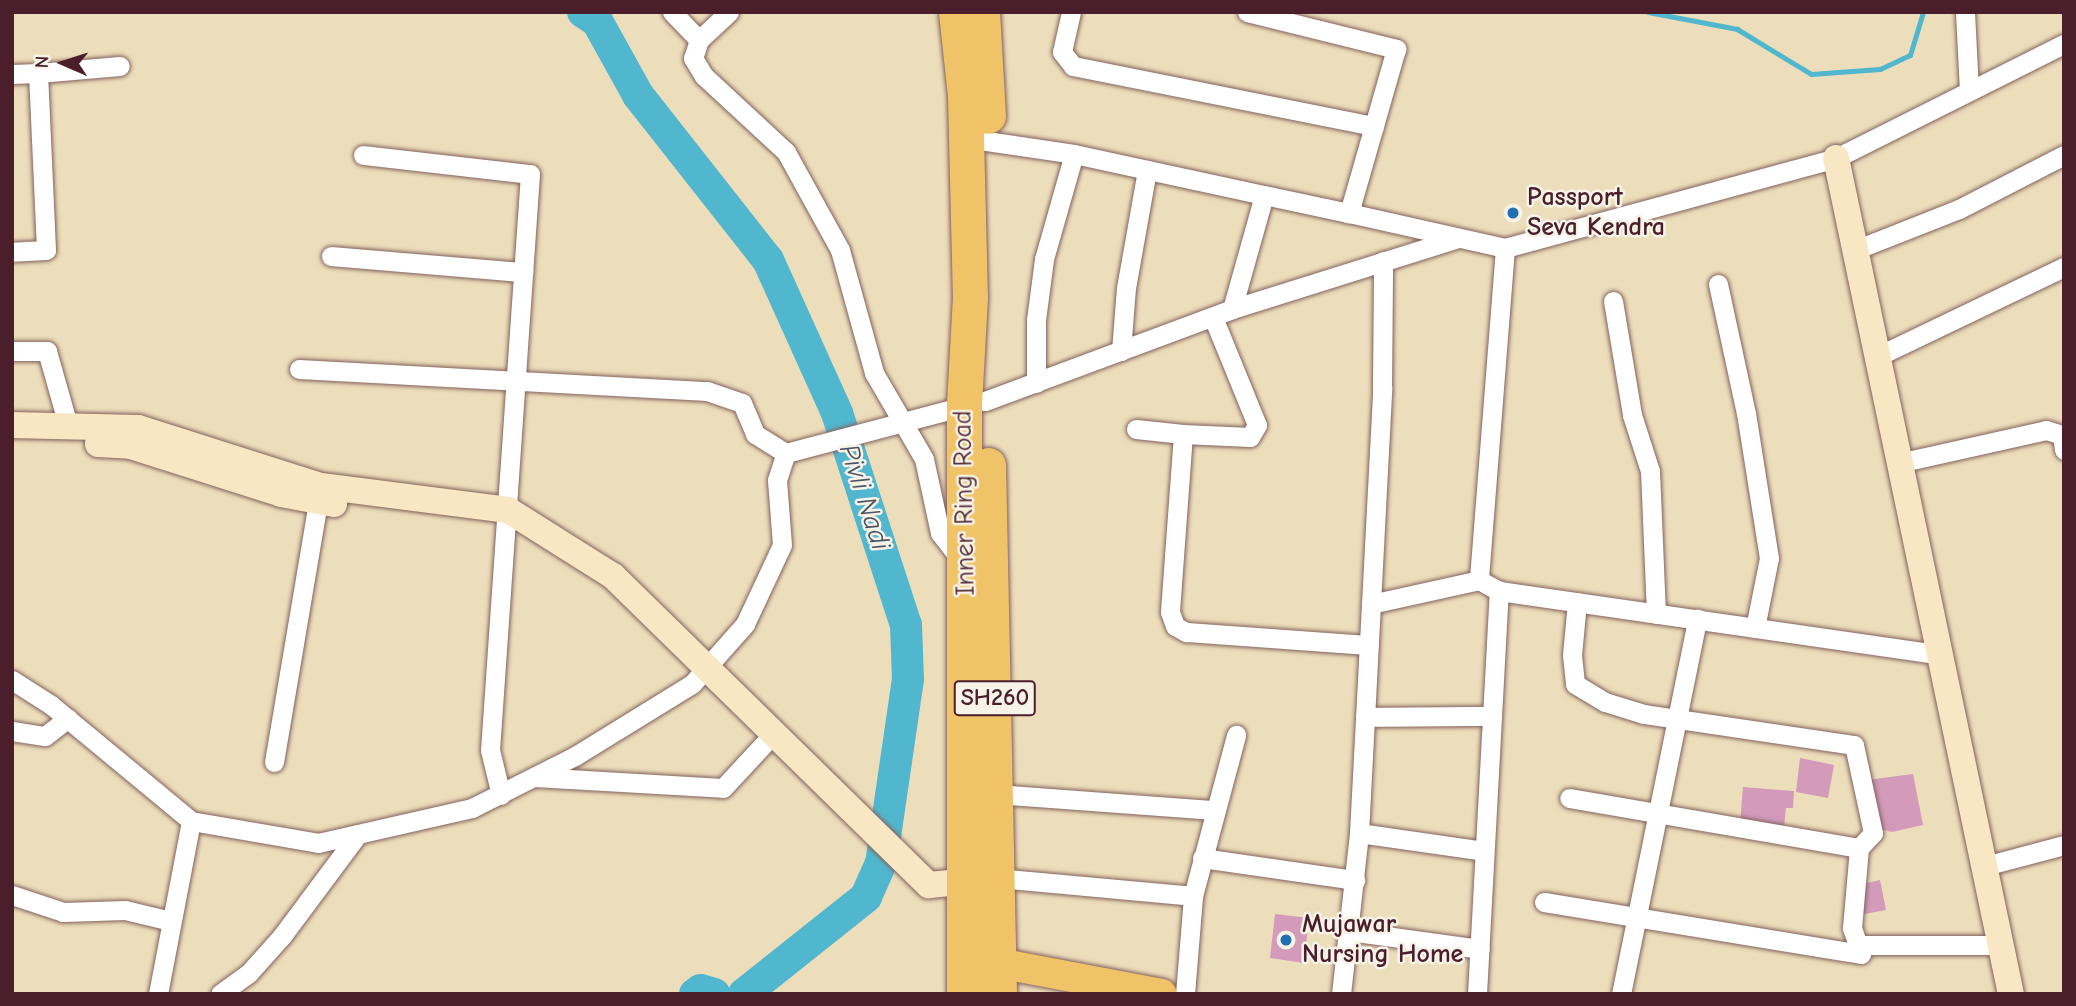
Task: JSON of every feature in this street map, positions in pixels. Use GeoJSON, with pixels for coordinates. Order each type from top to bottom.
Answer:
{"type":"FeatureCollection","features":[{"type":"Feature","properties":{"kind":"highway","name":"Inner Ring Road"},"geometry":{"type":"LineString","coordinates":[[956,12],[977,138]]}},
{"type":"Feature","properties":{"kind":"highway","name":"Inner Ring Road"},"geometry":{"type":"LineString","coordinates":[[982,12],[977,138],[974,404],[966,566],[981,880],[999,979]]}},
{"type":"Feature","properties":{"kind":"highway","name":"Inner Ring Road"},"geometry":{"type":"LineString","coordinates":[[964,994],[965,955],[995,794],[994,602],[974,404]]}},
{"type":"Feature","properties":{"kind":"main road"},"geometry":{"type":"LineString","coordinates":[[965,955],[999,979],[1157,993]]}},
{"type":"Feature","properties":{"kind":"street"},"geometry":{"type":"LineString","coordinates":[[672,12],[699,40]]}},
{"type":"Feature","properties":{"kind":"street"},"geometry":{"type":"LineString","coordinates":[[729,12],[699,40],[693,58],[704,76],[786,152],[840,250],[874,373],[897,422],[924,459],[940,533],[966,566]]}},
{"type":"Feature","properties":{"kind":"street"},"geometry":{"type":"LineString","coordinates":[[1071,12],[1062,52],[1073,66],[1374,126]]}},
{"type":"Feature","properties":{"kind":"street"},"geometry":{"type":"LineString","coordinates":[[1247,12],[1396,49],[1349,213]]}},
{"type":"Feature","properties":{"kind":"street"},"geometry":{"type":"LineString","coordinates":[[1965,12],[1969,91]]}},
{"type":"Feature","properties":{"kind":"street"},"geometry":{"type":"LineString","coordinates":[[977,138],[1074,154],[1505,248],[1836,158],[2060,46]]}},
{"type":"Feature","properties":{"kind":"street"},"geometry":{"type":"LineString","coordinates":[[12,74],[120,66]]}},
{"type":"Feature","properties":{"kind":"street"},"geometry":{"type":"LineString","coordinates":[[12,253],[46,250],[38,73]]}},
{"type":"Feature","properties":{"kind":"street"},"geometry":{"type":"LineString","coordinates":[[1036,383],[1036,320],[1044,259],[1074,154]]}},
{"type":"Feature","properties":{"kind":"street"},"geometry":{"type":"LineString","coordinates":[[363,155],[530,174],[490,750],[501,795]]}},
{"type":"Feature","properties":{"kind":"street"},"geometry":{"type":"LineString","coordinates":[[1855,250],[1959,209],[2064,155]]}},
{"type":"Feature","properties":{"kind":"street"},"geometry":{"type":"LineString","coordinates":[[1836,158],[1878,356],[1889,425],[1888,463],[1985,866],[1998,994]]}},
{"type":"Feature","properties":{"kind":"street"},"geometry":{"type":"LineString","coordinates":[[1121,351],[1126,288],[1147,170]]}},
{"type":"Feature","properties":{"kind":"street"},"geometry":{"type":"LineString","coordinates":[[1232,309],[1264,195]]}},
{"type":"Feature","properties":{"kind":"street"},"geometry":{"type":"LineString","coordinates":[[299,369],[707,391],[742,403],[755,434],[786,453],[974,404],[1232,309],[1459,238]]}},
{"type":"Feature","properties":{"kind":"street"},"geometry":{"type":"LineString","coordinates":[[1479,580],[1505,248]]}},
{"type":"Feature","properties":{"kind":"street"},"geometry":{"type":"LineString","coordinates":[[331,256],[523,272]]}},
{"type":"Feature","properties":{"kind":"street"},"geometry":{"type":"LineString","coordinates":[[1341,994],[1359,833],[1382,388],[1383,261]]}},
{"type":"Feature","properties":{"kind":"street"},"geometry":{"type":"LineString","coordinates":[[1878,356],[2064,267]]}},
{"type":"Feature","properties":{"kind":"street"},"geometry":{"type":"LineString","coordinates":[[1718,284],[1746,413],[1769,558],[1755,628]]}},
{"type":"Feature","properties":{"kind":"street"},"geometry":{"type":"LineString","coordinates":[[1613,301],[1632,415],[1650,471],[1656,614]]}},
{"type":"Feature","properties":{"kind":"street"},"geometry":{"type":"LineString","coordinates":[[1136,429],[1250,437],[1257,425],[1213,317]]}},
{"type":"Feature","properties":{"kind":"street"},"geometry":{"type":"LineString","coordinates":[[12,351],[47,351],[68,425]]}},
{"type":"Feature","properties":{"kind":"street"},"geometry":{"type":"LineString","coordinates":[[12,425],[138,428],[320,494]]}},
{"type":"Feature","properties":{"kind":"street"},"geometry":{"type":"LineString","coordinates":[[1889,425],[1903,462],[1934,654],[1995,945],[2011,994]]}},
{"type":"Feature","properties":{"kind":"street"},"geometry":{"type":"LineString","coordinates":[[1903,462],[2046,430],[2062,435],[2064,450]]}},
{"type":"Feature","properties":{"kind":"street"},"geometry":{"type":"LineString","coordinates":[[1183,434],[1170,612],[1175,626],[1186,632],[1369,645]]}},
{"type":"Feature","properties":{"kind":"street"},"geometry":{"type":"LineString","coordinates":[[12,444],[131,446],[320,494],[401,511],[482,508],[508,510],[613,576],[929,885],[981,880],[1193,896]]}},
{"type":"Feature","properties":{"kind":"street"},"geometry":{"type":"LineString","coordinates":[[12,680],[68,718],[191,821],[318,843],[472,808],[533,777],[692,684],[708,666],[745,624],[782,545],[777,480],[786,453]]}},
{"type":"Feature","properties":{"kind":"street"},"geometry":{"type":"LineString","coordinates":[[274,762],[320,494]]}},
{"type":"Feature","properties":{"kind":"street"},"geometry":{"type":"LineString","coordinates":[[1371,604],[1479,580],[1499,591],[1934,654]]}},
{"type":"Feature","properties":{"kind":"street"},"geometry":{"type":"LineString","coordinates":[[1477,994],[1499,591]]}},
{"type":"Feature","properties":{"kind":"street"},"geometry":{"type":"LineString","coordinates":[[1544,902],[1639,914],[1861,954],[1852,928],[1859,848],[1872,833],[1854,744],[1678,718],[1605,702],[1575,684],[1572,655],[1577,602]]}},
{"type":"Feature","properties":{"kind":"street"},"geometry":{"type":"LineString","coordinates":[[1621,994],[1697,620]]}},
{"type":"Feature","properties":{"kind":"street"},"geometry":{"type":"LineString","coordinates":[[1365,717],[1492,716]]}},
{"type":"Feature","properties":{"kind":"street"},"geometry":{"type":"LineString","coordinates":[[12,731],[45,736],[68,718]]}},
{"type":"Feature","properties":{"kind":"street"},"geometry":{"type":"LineString","coordinates":[[533,777],[723,788],[775,732]]}},
{"type":"Feature","properties":{"kind":"street"},"geometry":{"type":"LineString","coordinates":[[1185,994],[1193,896],[1236,735]]}},
{"type":"Feature","properties":{"kind":"street"},"geometry":{"type":"LineString","coordinates":[[995,794],[1215,810]]}},
{"type":"Feature","properties":{"kind":"street"},"geometry":{"type":"LineString","coordinates":[[1569,798],[1658,816],[1859,848]]}},
{"type":"Feature","properties":{"kind":"street"},"geometry":{"type":"LineString","coordinates":[[159,994],[191,821]]}},
{"type":"Feature","properties":{"kind":"street"},"geometry":{"type":"LineString","coordinates":[[1359,833],[1484,851]]}},
{"type":"Feature","properties":{"kind":"street"},"geometry":{"type":"LineString","coordinates":[[220,994],[248,974],[282,936],[358,834]]}},
{"type":"Feature","properties":{"kind":"street"},"geometry":{"type":"LineString","coordinates":[[1985,866],[2064,845]]}},
{"type":"Feature","properties":{"kind":"street"},"geometry":{"type":"LineString","coordinates":[[1202,858],[1355,880]]}},
{"type":"Feature","properties":{"kind":"street"},"geometry":{"type":"LineString","coordinates":[[12,895],[63,912],[125,911],[171,921]]}},
{"type":"Feature","properties":{"kind":"street"},"geometry":{"type":"LineString","coordinates":[[1349,931],[1480,948]]}},
{"type":"Feature","properties":{"kind":"street"},"geometry":{"type":"LineString","coordinates":[[1857,945],[1995,945]]}},
{"type":"Feature","properties":{"kind":"building"},"geometry":{"type":"Polygon","coordinates":[[[1800,758],[1834,765],[1828,798],[1796,792],[1800,758]]]}},
{"type":"Feature","properties":{"kind":"building"},"geometry":{"type":"Polygon","coordinates":[[[1913,774],[1923,825],[1892,832],[1880,829],[1867,780],[1913,774]]]}},
{"type":"Feature","properties":{"kind":"building"},"geometry":{"type":"Polygon","coordinates":[[[1743,787],[1794,791],[1793,808],[1786,808],[1784,827],[1740,824],[1743,787]]]}},
{"type":"Feature","properties":{"kind":"building"},"geometry":{"type":"Polygon","coordinates":[[[1880,880],[1886,910],[1864,914],[1858,885],[1880,880]]]}},
{"type":"Feature","properties":{"kind":"building"},"geometry":{"type":"Polygon","coordinates":[[[1275,914],[1309,918],[1304,963],[1270,958],[1275,914]]]}},
{"type":"Feature","properties":{"kind":"waterway","name":"Pivli Nadi"},"geometry":{"type":"LineString","coordinates":[[583,12],[597,21],[638,95],[768,260],[837,413],[906,625],[908,679],[881,863],[866,897],[744,994]]}},
{"type":"Feature","properties":{"kind":"waterway"},"geometry":{"type":"LineString","coordinates":[[1648,12],[1737,29],[1811,74],[1880,69],[1910,55],[1923,12]]}},
{"type":"Feature","properties":{"kind":"waterway","name":"Pivli Nadi"},"geometry":{"type":"LineString","coordinates":[[695,994],[701,990],[714,994]]}},
{"type":"Feature","properties":{"kind":"place","name":"Passport Seva Kendra"},"geometry":{"type":"Point","coordinates":[1513,213]}},
{"type":"Feature","properties":{"kind":"place","name":"Mujawar Nursing Home"},"geometry":{"type":"Point","coordinates":[1286,940]}}]}
